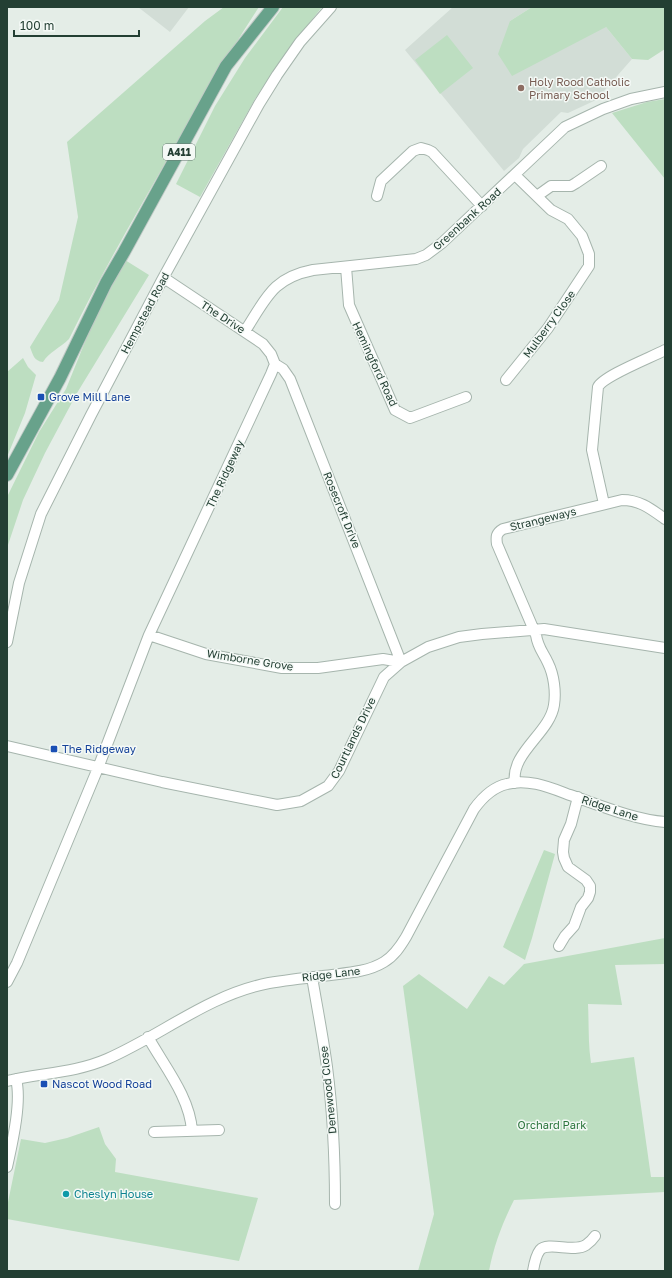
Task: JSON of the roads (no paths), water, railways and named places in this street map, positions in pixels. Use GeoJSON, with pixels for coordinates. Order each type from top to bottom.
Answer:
{"type":"FeatureCollection","features":[{"type":"Feature","properties":{"kind":"main road","name":"A411"},"geometry":{"type":"LineString","coordinates":[[7,475],[60,378],[106,283],[226,66],[273,7]]}},
{"type":"Feature","properties":{"kind":"street","name":"Hempstead Road"},"geometry":{"type":"LineString","coordinates":[[7,642],[19,583],[41,514],[91,415],[259,104],[300,42],[331,7]]}},
{"type":"Feature","properties":{"kind":"street","name":"Greenbank Road"},"geometry":{"type":"LineString","coordinates":[[245,331],[274,288],[287,278],[301,273],[407,261],[426,255],[442,243],[565,127],[617,104],[648,95],[665,92]]}},
{"type":"Feature","properties":{"kind":"street"},"geometry":{"type":"LineString","coordinates":[[377,196],[381,181],[413,151],[425,148],[432,152],[482,206]]}},
{"type":"Feature","properties":{"kind":"street"},"geometry":{"type":"LineString","coordinates":[[515,175],[537,196],[546,188],[551,186],[567,186],[576,183],[601,166]]}},
{"type":"Feature","properties":{"kind":"street","name":"Mulberry Close"},"geometry":{"type":"LineString","coordinates":[[506,380],[548,328],[589,266],[589,254],[582,236],[568,219],[551,210],[537,196]]}},
{"type":"Feature","properties":{"kind":"street","name":"Hemingford Road"},"geometry":{"type":"LineString","coordinates":[[346,267],[349,305],[395,410],[410,418],[466,397]]}},
{"type":"Feature","properties":{"kind":"street","name":"The Drive"},"geometry":{"type":"LineString","coordinates":[[164,278],[263,344],[268,349],[275,364]]}},
{"type":"Feature","properties":{"kind":"street"},"geometry":{"type":"LineString","coordinates":[[604,504],[592,450],[598,387],[600,383],[609,377],[665,350]]}},
{"type":"Feature","properties":{"kind":"street","name":"The Ridgeway"},"geometry":{"type":"LineString","coordinates":[[7,982],[17,963],[98,768],[149,635],[272,374],[275,364]]}},
{"type":"Feature","properties":{"kind":"street","name":"Rosecroft Drive"},"geometry":{"type":"LineString","coordinates":[[275,364],[283,369],[290,379],[401,662]]}},
{"type":"Feature","properties":{"kind":"street","name":"Strangeways"},"geometry":{"type":"LineString","coordinates":[[534,630],[497,544],[496,539],[498,533],[503,529],[622,500],[636,501],[643,504],[665,519]]}},
{"type":"Feature","properties":{"kind":"street","name":"Courtlands Drive"},"geometry":{"type":"LineString","coordinates":[[7,746],[162,782],[277,805],[301,800],[328,786],[334,780],[381,682],[388,672],[401,662],[428,646],[458,637],[544,629],[665,648]]}},
{"type":"Feature","properties":{"kind":"street"},"geometry":{"type":"LineString","coordinates":[[515,782],[514,773],[516,766],[550,717],[553,706],[554,689],[551,669],[538,645],[534,630]]}},
{"type":"Feature","properties":{"kind":"street","name":"Wimborne Grove"},"geometry":{"type":"LineString","coordinates":[[149,635],[206,654],[282,668],[318,668],[383,659],[401,662]]}},
{"type":"Feature","properties":{"kind":"street","name":"Ridge Lane"},"geometry":{"type":"LineString","coordinates":[[12,1080],[68,1071],[94,1064],[121,1052],[209,1004],[240,992],[267,984],[366,970],[385,961],[395,953],[406,937],[474,809],[490,792],[507,784],[515,782],[535,784],[643,819],[665,822]]}},
{"type":"Feature","properties":{"kind":"street"},"geometry":{"type":"LineString","coordinates":[[559,946],[574,926],[581,907],[588,898],[590,892],[590,886],[586,880],[568,867],[563,852],[564,840],[578,797]]}},
{"type":"Feature","properties":{"kind":"street","name":"Denewood Close"},"geometry":{"type":"LineString","coordinates":[[312,977],[323,1039],[330,1098],[335,1170],[335,1204]]}},
{"type":"Feature","properties":{"kind":"street"},"geometry":{"type":"LineString","coordinates":[[148,1037],[186,1103],[192,1131]]}},
{"type":"Feature","properties":{"kind":"street"},"geometry":{"type":"LineString","coordinates":[[7,1167],[18,1104],[18,1086],[12,1080]]}},
{"type":"Feature","properties":{"kind":"street"},"geometry":{"type":"LineString","coordinates":[[154,1132],[219,1130]]}},
{"type":"Feature","properties":{"kind":"street"},"geometry":{"type":"LineString","coordinates":[[533,1271],[539,1251],[543,1248],[550,1246],[578,1248],[587,1244],[595,1236]]}},
{"type":"Feature","properties":{"kind":"place","name":"Holy Rood Catholic Primary School"},"geometry":{"type":"Point","coordinates":[521,88]}},
{"type":"Feature","properties":{"kind":"place","name":"Grove Mill Lane"},"geometry":{"type":"Point","coordinates":[41,397]}},
{"type":"Feature","properties":{"kind":"place","name":"The Ridgeway"},"geometry":{"type":"Point","coordinates":[54,749]}},
{"type":"Feature","properties":{"kind":"place","name":"Nascot Wood Road"},"geometry":{"type":"Point","coordinates":[44,1084]}},
{"type":"Feature","properties":{"kind":"place","name":"Cheslyn House"},"geometry":{"type":"Point","coordinates":[66,1194]}},
{"type":"Feature","properties":{"kind":"park label","name":"Orchard Park"},"geometry":{"type":"Point","coordinates":[552,1125]}}]}
